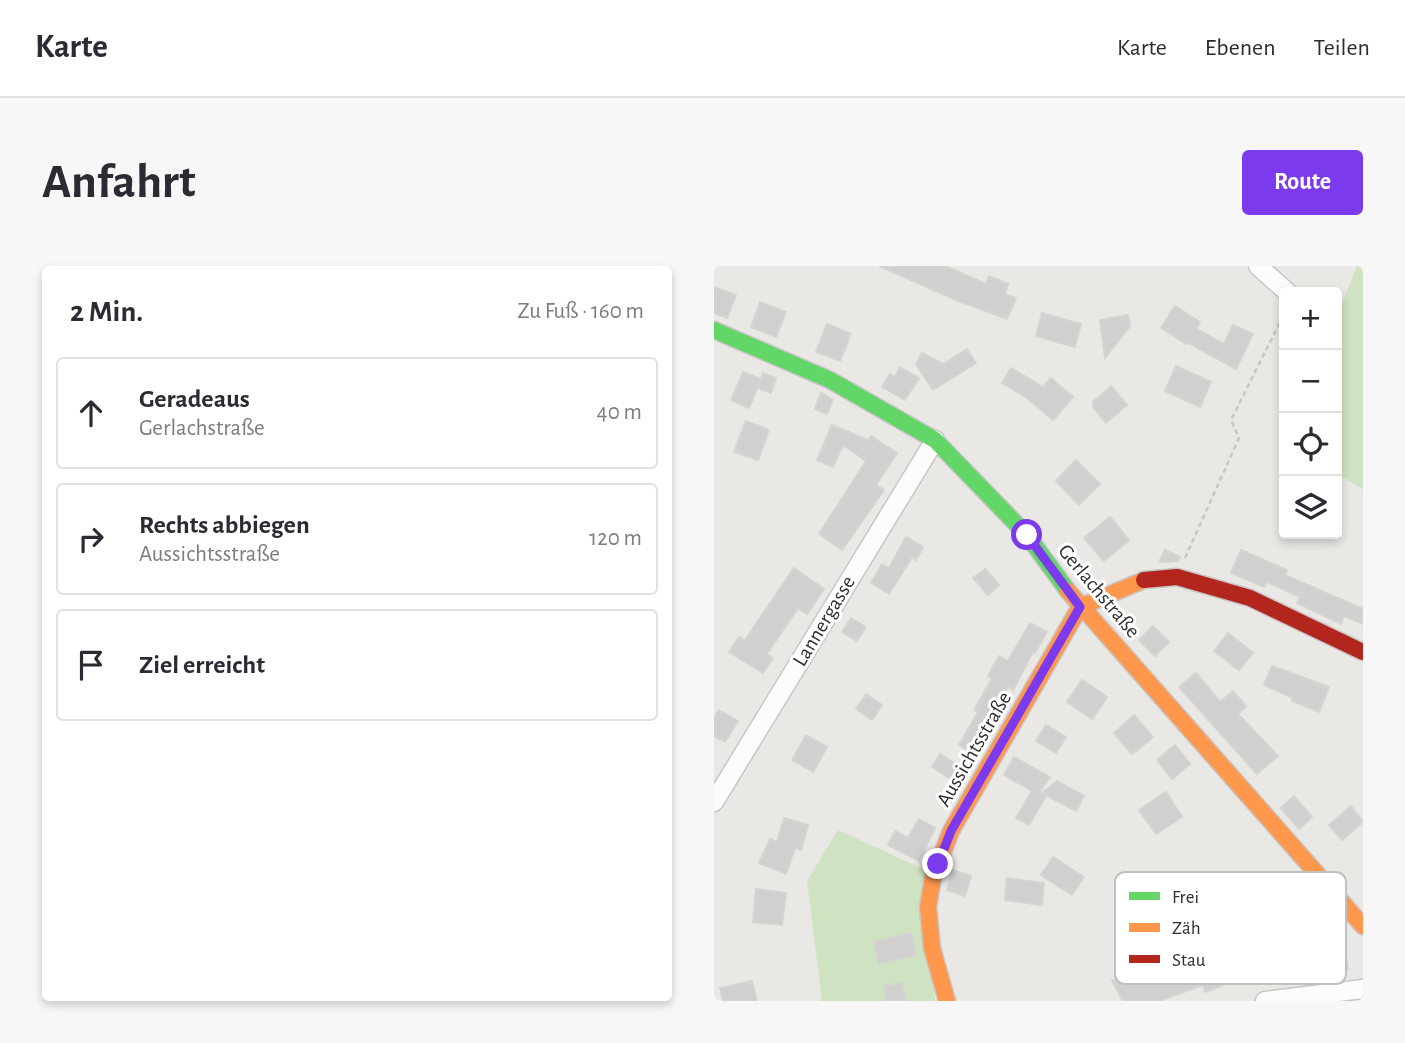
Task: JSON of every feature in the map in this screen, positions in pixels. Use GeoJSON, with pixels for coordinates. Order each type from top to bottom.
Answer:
{"type":"FeatureCollection","features":[{"type":"Feature","properties":{"kind":"street"},"geometry":{"type":"LineString","coordinates":[[1258,266],[1281,287]]}},
{"type":"Feature","properties":{"kind":"street","name":"Gerlachstraße"},"geometry":{"type":"LineString","coordinates":[[714,330],[830,380],[935,440],[1027,535],[1080,607],[1181,717],[1316,872]]}},
{"type":"Feature","properties":{"kind":"street","name":"Lannergasse"},"geometry":{"type":"LineString","coordinates":[[714,802],[935,440]]}},
{"type":"Feature","properties":{"kind":"street"},"geometry":{"type":"LineString","coordinates":[[1080,607],[1145,580],[1177,577],[1250,598],[1363,652]]}},
{"type":"Feature","properties":{"kind":"street","name":"Aussichtsstraße"},"geometry":{"type":"LineString","coordinates":[[947,1001],[932,951],[928,915],[930,892],[938,864],[951,831],[1080,607]]}},
{"type":"Feature","properties":{"kind":"street","name":"Gerlachstraße"},"geometry":{"type":"LineString","coordinates":[[1346,906],[1363,926]]}},
{"type":"Feature","properties":{"kind":"street"},"geometry":{"type":"LineString","coordinates":[[1265,1001],[1363,989]]}},
{"type":"Feature","properties":{"kind":"path"},"geometry":{"type":"LineString","coordinates":[[1177,577],[1239,438],[1231,420],[1279,324]]}},
{"type":"Feature","properties":{"kind":"green space"},"geometry":{"type":"Polygon","coordinates":[[[1357,266],[1363,266],[1363,489],[1342,477],[1342,304],[1357,266]]]}},
{"type":"Feature","properties":{"kind":"green space"},"geometry":{"type":"Polygon","coordinates":[[[838,830],[923,869],[935,1001],[822,1001],[807,881],[838,830]]]}},
{"type":"Feature","properties":{"kind":"building"},"geometry":{"type":"Polygon","coordinates":[[[879,266],[945,266],[986,284],[989,276],[1008,284],[1005,294],[1016,298],[1007,319],[879,266]]]}},
{"type":"Feature","properties":{"kind":"building"},"geometry":{"type":"Polygon","coordinates":[[[714,287],[736,295],[727,318],[714,313],[714,287]]]}},
{"type":"Feature","properties":{"kind":"building"},"geometry":{"type":"Polygon","coordinates":[[[760,302],[786,312],[776,337],[751,327],[760,302]]]}},
{"type":"Feature","properties":{"kind":"building"},"geometry":{"type":"Polygon","coordinates":[[[1175,306],[1200,322],[1196,329],[1224,344],[1233,325],[1253,334],[1236,369],[1161,328],[1175,306]]]}},
{"type":"Feature","properties":{"kind":"building"},"geometry":{"type":"Polygon","coordinates":[[[1042,313],[1081,324],[1075,347],[1036,336],[1042,313]]]}},
{"type":"Feature","properties":{"kind":"building"},"geometry":{"type":"Polygon","coordinates":[[[1128,315],[1130,326],[1105,358],[1100,320],[1128,315]]]}},
{"type":"Feature","properties":{"kind":"building"},"geometry":{"type":"Polygon","coordinates":[[[827,324],[851,334],[840,361],[816,352],[827,324]]]}},
{"type":"Feature","properties":{"kind":"building"},"geometry":{"type":"Polygon","coordinates":[[[967,349],[976,363],[933,390],[916,364],[922,353],[943,364],[967,349]]]}},
{"type":"Feature","properties":{"kind":"building"},"geometry":{"type":"Polygon","coordinates":[[[1176,366],[1211,382],[1200,407],[1165,391],[1176,366]]]}},
{"type":"Feature","properties":{"kind":"building"},"geometry":{"type":"Polygon","coordinates":[[[900,367],[919,378],[905,400],[882,387],[890,374],[895,377],[900,367]]]}},
{"type":"Feature","properties":{"kind":"building"},"geometry":{"type":"Polygon","coordinates":[[[1011,368],[1043,387],[1051,378],[1073,397],[1053,420],[1027,398],[1002,383],[1011,368]]]}},
{"type":"Feature","properties":{"kind":"building"},"geometry":{"type":"Polygon","coordinates":[[[743,372],[761,379],[749,408],[731,400],[743,372]]]}},
{"type":"Feature","properties":{"kind":"building"},"geometry":{"type":"Polygon","coordinates":[[[763,373],[776,378],[771,393],[758,388],[763,373]]]}},
{"type":"Feature","properties":{"kind":"building"},"geometry":{"type":"Polygon","coordinates":[[[1111,386],[1127,405],[1106,423],[1093,407],[1093,402],[1111,386]]]}},
{"type":"Feature","properties":{"kind":"building"},"geometry":{"type":"Polygon","coordinates":[[[821,393],[833,400],[827,414],[815,409],[821,393]]]}},
{"type":"Feature","properties":{"kind":"building"},"geometry":{"type":"Polygon","coordinates":[[[746,421],[769,430],[758,460],[734,452],[746,421]]]}},
{"type":"Feature","properties":{"kind":"building"},"geometry":{"type":"Polygon","coordinates":[[[832,425],[868,440],[871,436],[897,453],[876,485],[884,490],[842,550],[819,534],[866,461],[843,445],[833,467],[817,460],[832,425]]]}},
{"type":"Feature","properties":{"kind":"building"},"geometry":{"type":"Polygon","coordinates":[[[1076,460],[1100,484],[1079,505],[1056,481],[1076,460]]]}},
{"type":"Feature","properties":{"kind":"building"},"geometry":{"type":"Polygon","coordinates":[[[1110,517],[1129,540],[1104,561],[1084,538],[1110,517]]]}},
{"type":"Feature","properties":{"kind":"building"},"geometry":{"type":"Polygon","coordinates":[[[906,537],[923,547],[916,560],[912,557],[889,594],[871,583],[882,564],[889,568],[906,537]]]}},
{"type":"Feature","properties":{"kind":"building"},"geometry":{"type":"Polygon","coordinates":[[[1165,550],[1180,557],[1178,561],[1159,562],[1165,550]]]}},
{"type":"Feature","properties":{"kind":"building"},"geometry":{"type":"Polygon","coordinates":[[[1241,550],[1287,570],[1285,575],[1363,609],[1363,624],[1344,616],[1341,624],[1297,603],[1303,591],[1298,596],[1267,582],[1264,587],[1231,573],[1241,550]]]}},
{"type":"Feature","properties":{"kind":"building"},"geometry":{"type":"Polygon","coordinates":[[[794,568],[824,589],[807,614],[798,608],[767,654],[773,658],[763,673],[729,652],[739,637],[745,640],[794,568]]]}},
{"type":"Feature","properties":{"kind":"building"},"geometry":{"type":"Polygon","coordinates":[[[985,569],[999,585],[988,595],[973,578],[985,569]]]}},
{"type":"Feature","properties":{"kind":"building"},"geometry":{"type":"Polygon","coordinates":[[[851,618],[866,627],[857,641],[842,632],[851,618]]]}},
{"type":"Feature","properties":{"kind":"building"},"geometry":{"type":"Polygon","coordinates":[[[1030,623],[1047,632],[1013,690],[1008,687],[981,735],[987,738],[976,756],[959,745],[978,712],[974,710],[992,678],[988,676],[999,656],[1008,661],[1030,623]]]}},
{"type":"Feature","properties":{"kind":"building"},"geometry":{"type":"Polygon","coordinates":[[[1153,626],[1169,642],[1155,656],[1139,640],[1153,626]]]}},
{"type":"Feature","properties":{"kind":"building"},"geometry":{"type":"Polygon","coordinates":[[[1228,633],[1253,653],[1239,670],[1214,651],[1228,633]]]}},
{"type":"Feature","properties":{"kind":"building"},"geometry":{"type":"Polygon","coordinates":[[[1272,666],[1329,687],[1319,712],[1264,685],[1272,666]]]}},
{"type":"Feature","properties":{"kind":"building"},"geometry":{"type":"Polygon","coordinates":[[[1196,673],[1220,702],[1233,691],[1246,706],[1238,714],[1278,756],[1257,774],[1179,687],[1196,673]]]}},
{"type":"Feature","properties":{"kind":"building"},"geometry":{"type":"Polygon","coordinates":[[[1082,680],[1107,697],[1092,719],[1067,702],[1082,680]]]}},
{"type":"Feature","properties":{"kind":"building"},"geometry":{"type":"Polygon","coordinates":[[[866,694],[882,705],[872,720],[856,709],[866,694]]]}},
{"type":"Feature","properties":{"kind":"building"},"geometry":{"type":"Polygon","coordinates":[[[719,710],[738,721],[725,742],[714,736],[714,718],[719,710]]]}},
{"type":"Feature","properties":{"kind":"building"},"geometry":{"type":"Polygon","coordinates":[[[1134,715],[1153,737],[1132,754],[1114,733],[1134,715]]]}},
{"type":"Feature","properties":{"kind":"building"},"geometry":{"type":"Polygon","coordinates":[[[1046,725],[1066,737],[1056,753],[1036,741],[1046,725]]]}},
{"type":"Feature","properties":{"kind":"building"},"geometry":{"type":"Polygon","coordinates":[[[806,735],[827,747],[813,772],[792,760],[806,735]]]}},
{"type":"Feature","properties":{"kind":"building"},"geometry":{"type":"Polygon","coordinates":[[[1175,745],[1190,764],[1172,779],[1157,760],[1175,745]]]}},
{"type":"Feature","properties":{"kind":"building"},"geometry":{"type":"Polygon","coordinates":[[[940,754],[959,766],[951,779],[932,767],[940,754]]]}},
{"type":"Feature","properties":{"kind":"building"},"geometry":{"type":"Polygon","coordinates":[[[1014,757],[1050,777],[1040,791],[1046,796],[1029,825],[1016,818],[1032,791],[1004,775],[1014,757]]]}},
{"type":"Feature","properties":{"kind":"building"},"geometry":{"type":"Polygon","coordinates":[[[1057,781],[1084,796],[1076,811],[1042,793],[1057,781]]]}},
{"type":"Feature","properties":{"kind":"building"},"geometry":{"type":"Polygon","coordinates":[[[1166,792],[1182,817],[1156,834],[1139,810],[1166,792]]]}},
{"type":"Feature","properties":{"kind":"building"},"geometry":{"type":"Polygon","coordinates":[[[1294,796],[1312,817],[1299,829],[1281,808],[1294,796]]]}},
{"type":"Feature","properties":{"kind":"building"},"geometry":{"type":"Polygon","coordinates":[[[1351,806],[1363,822],[1342,840],[1329,825],[1351,806]]]}},
{"type":"Feature","properties":{"kind":"building"},"geometry":{"type":"Polygon","coordinates":[[[784,818],[808,825],[801,850],[795,848],[786,874],[759,863],[770,839],[777,842],[784,818]]]}},
{"type":"Feature","properties":{"kind":"building"},"geometry":{"type":"Polygon","coordinates":[[[919,819],[935,828],[919,861],[888,845],[895,831],[908,838],[919,819]]]}},
{"type":"Feature","properties":{"kind":"building"},"geometry":{"type":"Polygon","coordinates":[[[1053,857],[1084,877],[1072,895],[1041,875],[1053,857]]]}},
{"type":"Feature","properties":{"kind":"building"},"geometry":{"type":"Polygon","coordinates":[[[952,870],[971,876],[965,896],[947,890],[952,870]]]}},
{"type":"Feature","properties":{"kind":"building"},"geometry":{"type":"Polygon","coordinates":[[[1007,878],[1044,883],[1042,905],[1005,900],[1007,878]]]}},
{"type":"Feature","properties":{"kind":"building"},"geometry":{"type":"Polygon","coordinates":[[[756,889],[786,893],[782,925],[753,922],[756,889]]]}},
{"type":"Feature","properties":{"kind":"building"},"geometry":{"type":"Polygon","coordinates":[[[911,933],[916,955],[879,964],[874,942],[911,933]]]}},
{"type":"Feature","properties":{"kind":"building"},"geometry":{"type":"Polygon","coordinates":[[[1115,980],[1115,984],[1221,984],[1222,986],[1205,992],[1203,985],[1159,1001],[1123,1001],[1112,981],[1115,980]]]}},
{"type":"Feature","properties":{"kind":"building"},"geometry":{"type":"Polygon","coordinates":[[[752,981],[757,1001],[723,1001],[720,988],[752,981]]]}},
{"type":"Feature","properties":{"kind":"building"},"geometry":{"type":"Polygon","coordinates":[[[903,983],[905,1001],[887,1001],[884,986],[903,983]]]}},
{"type":"Feature","properties":{"kind":"traffic: fast"},"geometry":{"type":"LineString","coordinates":[[714,330],[830,380],[935,440],[1027,535],[1068,591]]}},
{"type":"Feature","properties":{"kind":"traffic: slow"},"geometry":{"type":"LineString","coordinates":[[947,1001],[932,948],[928,907],[933,877],[951,831],[1080,607],[1144,580]]}},
{"type":"Feature","properties":{"kind":"traffic: slow"},"geometry":{"type":"LineString","coordinates":[[1068,591],[1315,872]]}},
{"type":"Feature","properties":{"kind":"traffic: slow"},"geometry":{"type":"LineString","coordinates":[[1346,907],[1363,926]]}},
{"type":"Feature","properties":{"kind":"traffic: jam"},"geometry":{"type":"LineString","coordinates":[[1144,580],[1177,577],[1250,598],[1363,652]]}},
{"type":"Feature","properties":{"kind":"route"},"geometry":{"type":"LineString","coordinates":[[938,864],[951,831],[1080,607],[1027,535]]}}]}
